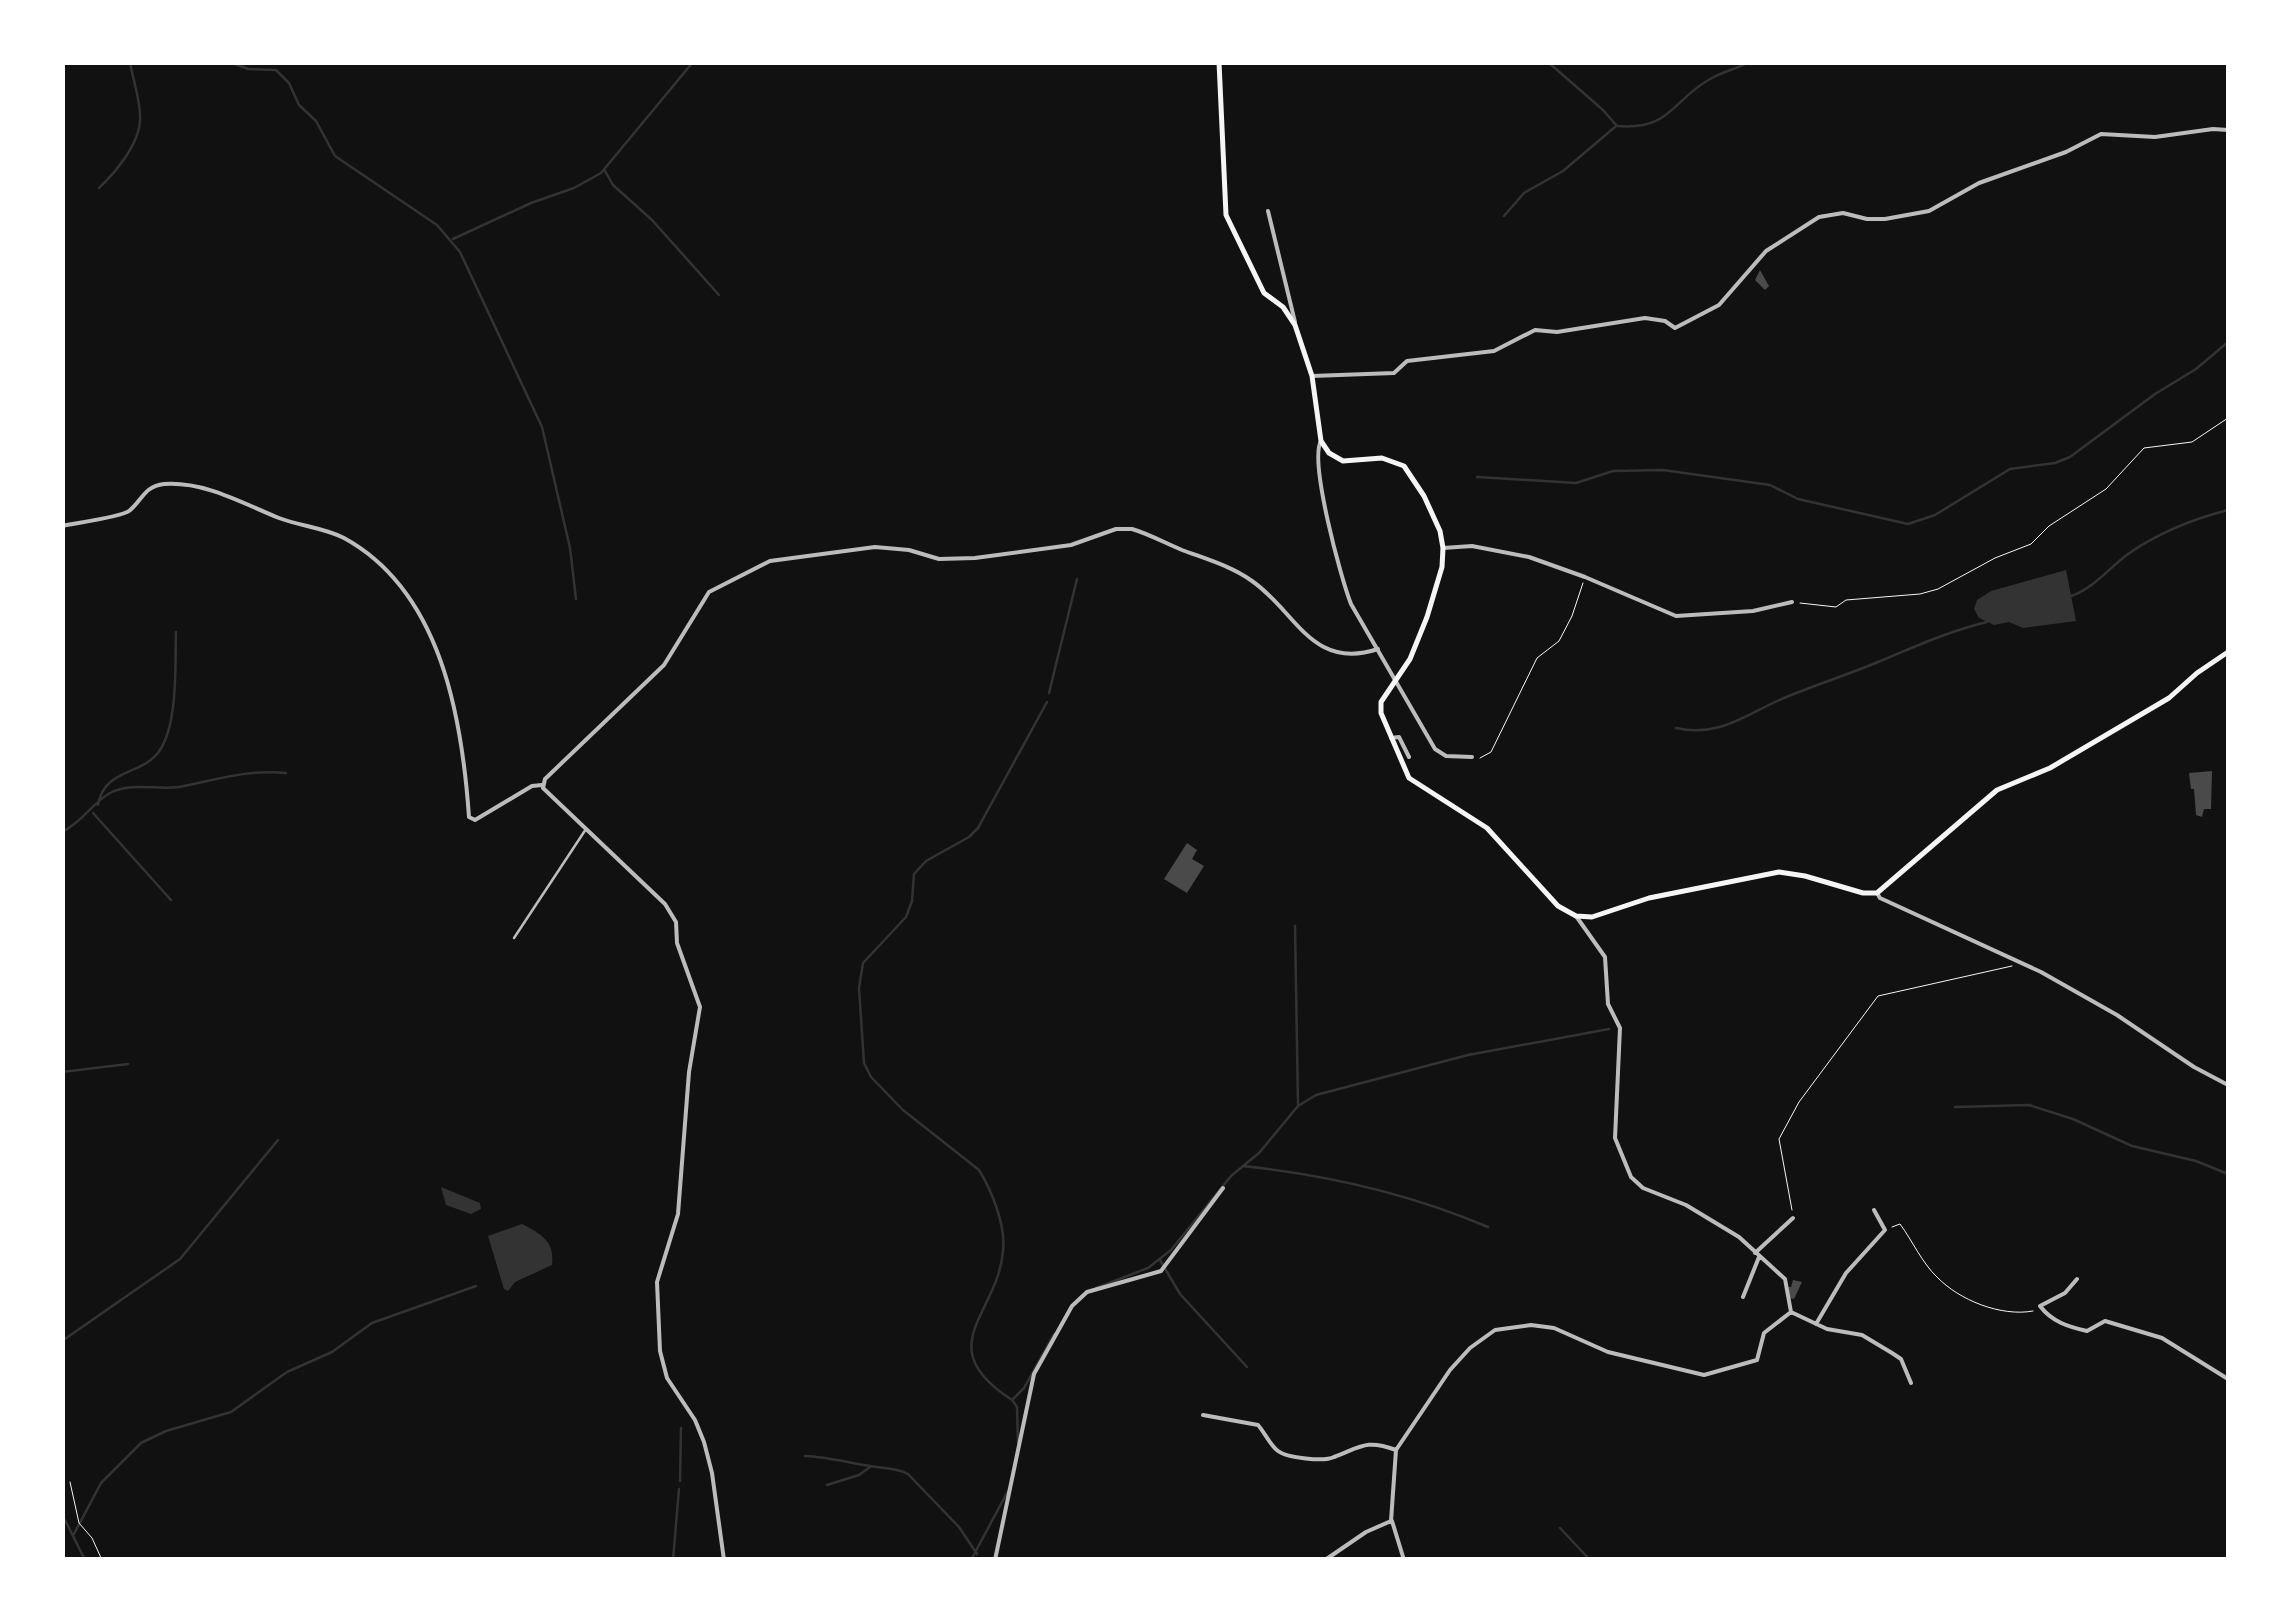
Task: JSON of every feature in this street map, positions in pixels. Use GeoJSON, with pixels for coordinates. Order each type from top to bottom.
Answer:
{"type":"FeatureCollection","features":[{"type":"Feature","properties":{"kind":"main road"},"geometry":{"type":"LineString","coordinates":[[1219,62],[1226,216],[1264,293],[1283,306],[1294,325],[1312,376],[1321,441],[1329,453],[1343,461],[1382,458],[1404,466],[1434,514],[1443,548],[1440,577],[1418,642],[1381,700],[1403,768],[1414,783],[1487,828],[1558,906],[1576,916],[1592,917],[1649,898],[1779,872],[1877,893],[2001,788],[2050,768],[2169,698],[2196,673],[2228,652]]}},
{"type":"Feature","properties":{"kind":"street"},"geometry":{"type":"LineString","coordinates":[[1312,376],[1394,373],[1407,361],[1494,351],[1535,330],[1556,332],[1645,318],[1657,318],[1674,328],[1720,304],[1766,251],[1818,216],[1843,213],[1885,219],[1928,210],[1979,183],[2066,152],[2101,134],[2156,137],[2228,130]]}},
{"type":"Feature","properties":{"kind":"street"},"geometry":{"type":"LineString","coordinates":[[1268,211],[1282,256],[1294,325]]}},
{"type":"Feature","properties":{"kind":"street"},"geometry":{"type":"LineString","coordinates":[[1321,441],[1317,449],[1320,479],[1341,580],[1437,751],[1446,756],[1472,757]]}},
{"type":"Feature","properties":{"kind":"street"},"geometry":{"type":"LineString","coordinates":[[62,526],[128,512],[149,488],[157,485],[185,484],[290,522],[342,536],[375,558],[402,584],[422,613],[461,737],[469,818],[475,820],[532,786],[542,785],[664,665],[709,592],[770,560],[790,556],[874,547],[909,550],[939,559],[975,558],[1072,545],[1116,529],[1132,529],[1228,566],[1254,582],[1282,608],[1298,630],[1320,645],[1342,653],[1378,650]]}},
{"type":"Feature","properties":{"kind":"street"},"geometry":{"type":"LineString","coordinates":[[1443,548],[1472,546],[1529,557],[1676,616],[1752,611],[1792,602]]}},
{"type":"Feature","properties":{"kind":"street"},"geometry":{"type":"LineString","coordinates":[[1391,738],[1400,738],[1409,757]]}},
{"type":"Feature","properties":{"kind":"street"},"geometry":{"type":"LineString","coordinates":[[542,785],[666,904],[676,922],[677,942],[700,1007],[689,1072],[678,1214],[657,1282],[662,1367],[696,1420],[704,1442],[724,1560]]}},
{"type":"Feature","properties":{"kind":"street"},"geometry":{"type":"LineString","coordinates":[[514,938],[587,828]]}},
{"type":"Feature","properties":{"kind":"street"},"geometry":{"type":"LineString","coordinates":[[1877,893],[1880,898],[2021,964],[2117,1015],[2228,1085]]}},
{"type":"Feature","properties":{"kind":"street"},"geometry":{"type":"LineString","coordinates":[[1576,916],[1605,957],[1607,998],[1620,1028],[1615,1138],[1631,1177],[1643,1188],[1680,1202],[1728,1229],[1785,1279],[1791,1312]]}},
{"type":"Feature","properties":{"kind":"street"},"geometry":{"type":"LineString","coordinates":[[995,1560],[1034,1374],[1072,1306],[1087,1292],[1161,1271],[1222,1188]]}},
{"type":"Feature","properties":{"kind":"street"},"geometry":{"type":"LineString","coordinates":[[1816,1324],[1846,1273],[1884,1230],[1874,1210]]}},
{"type":"Feature","properties":{"kind":"street"},"geometry":{"type":"LineString","coordinates":[[1743,1297],[1757,1255],[1793,1218]]}},
{"type":"Feature","properties":{"kind":"street"},"geometry":{"type":"LineString","coordinates":[[2078,1279],[2064,1293],[2040,1306],[2046,1314],[2066,1326],[2088,1330],[2104,1321],[2162,1338],[2228,1379]]}},
{"type":"Feature","properties":{"kind":"street"},"geometry":{"type":"LineString","coordinates":[[1791,1312],[1816,1324],[1862,1334],[1901,1360],[1911,1383]]}},
{"type":"Feature","properties":{"kind":"street"},"geometry":{"type":"LineString","coordinates":[[1404,1560],[1392,1521],[1396,1450],[1450,1370],[1470,1348],[1496,1330],[1532,1325],[1554,1328],[1608,1352],[1709,1375],[1758,1360],[1764,1333],[1791,1312]]}},
{"type":"Feature","properties":{"kind":"street"},"geometry":{"type":"LineString","coordinates":[[1203,1415],[1258,1425],[1284,1454],[1328,1459],[1352,1447],[1372,1444],[1396,1450]]}},
{"type":"Feature","properties":{"kind":"street"},"geometry":{"type":"LineString","coordinates":[[1325,1560],[1366,1532],[1392,1521]]}},
{"type":"Feature","properties":{"kind":"path"},"geometry":{"type":"LineString","coordinates":[[1792,602],[1836,607],[1846,600],[1938,589],[1972,569],[2031,544],[2049,526],[2106,490],[2144,448],[2192,442],[2228,418]]}},
{"type":"Feature","properties":{"kind":"path"},"geometry":{"type":"LineString","coordinates":[[1472,757],[1484,758],[1491,752],[1537,658],[1559,641],[1585,577]]}},
{"type":"Feature","properties":{"kind":"path"},"geometry":{"type":"LineString","coordinates":[[1793,1218],[1778,1138],[1799,1102],[1878,996],[2021,964]]}},
{"type":"Feature","properties":{"kind":"path"},"geometry":{"type":"LineString","coordinates":[[1884,1230],[1900,1224],[1936,1278],[1983,1306],[2020,1313],[2030,1313],[2040,1306]]}},
{"type":"Feature","properties":{"kind":"path"},"geometry":{"type":"LineString","coordinates":[[70,1482],[79,1524],[92,1538],[102,1560]]}},
{"type":"Feature","properties":{"kind":"shaded area"},"geometry":{"type":"Polygon","coordinates":[[[2066,570],[2076,621],[2023,628],[2009,622],[1994,625],[1979,618],[1974,609],[1977,600],[1991,591],[2066,570]]]}},
{"type":"Feature","properties":{"kind":"shaded area"},"geometry":{"type":"Polygon","coordinates":[[[441,1187],[480,1203],[481,1209],[471,1214],[446,1205],[441,1187]]]}},
{"type":"Feature","properties":{"kind":"shaded area"},"geometry":{"type":"Polygon","coordinates":[[[522,1224],[549,1244],[552,1265],[515,1282],[508,1291],[504,1289],[488,1236],[522,1224]]]}},
{"type":"Feature","properties":{"kind":"building"},"geometry":{"type":"Polygon","coordinates":[[[1760,270],[1769,286],[1765,290],[1755,280],[1760,270]]]}},
{"type":"Feature","properties":{"kind":"building"},"geometry":{"type":"Polygon","coordinates":[[[2212,771],[2211,809],[2204,809],[2202,817],[2196,815],[2189,773],[2212,771]]]}},
{"type":"Feature","properties":{"kind":"building"},"geometry":{"type":"Polygon","coordinates":[[[1187,843],[1197,850],[1192,859],[1204,866],[1187,893],[1164,879],[1187,843]]]}},
{"type":"Feature","properties":{"kind":"building"},"geometry":{"type":"Polygon","coordinates":[[[1793,1280],[1802,1282],[1794,1299],[1789,1298],[1788,1287],[1793,1280]]]}},
{"type":"Feature","properties":{"kind":"waterway"},"geometry":{"type":"LineString","coordinates":[[99,188],[126,156],[139,128],[139,105],[130,62]]}},
{"type":"Feature","properties":{"kind":"waterway"},"geometry":{"type":"LineString","coordinates":[[230,62],[248,69],[276,70],[289,83],[299,105],[316,121],[335,156],[437,225],[460,252],[542,427],[570,548],[576,599]]}},
{"type":"Feature","properties":{"kind":"waterway"},"geometry":{"type":"LineString","coordinates":[[453,239],[601,173],[693,62]]}},
{"type":"Feature","properties":{"kind":"waterway"},"geometry":{"type":"LineString","coordinates":[[1548,62],[1617,126],[1635,126],[1661,118],[1699,86],[1749,62]]}},
{"type":"Feature","properties":{"kind":"waterway"},"geometry":{"type":"LineString","coordinates":[[1504,216],[1524,193],[1563,171],[1615,127]]}},
{"type":"Feature","properties":{"kind":"waterway"},"geometry":{"type":"LineString","coordinates":[[605,171],[613,185],[652,220],[719,295]]}},
{"type":"Feature","properties":{"kind":"waterway"},"geometry":{"type":"LineString","coordinates":[[1477,477],[1576,483],[1613,471],[1663,470],[1770,485],[1798,499],[1908,524],[1935,515],[2010,469],[2070,457],[2228,342]]}},
{"type":"Feature","properties":{"kind":"waterway"},"geometry":{"type":"LineString","coordinates":[[2071,596],[2151,540],[2228,510]]}},
{"type":"Feature","properties":{"kind":"waterway"},"geometry":{"type":"LineString","coordinates":[[1049,693],[1077,579]]}},
{"type":"Feature","properties":{"kind":"waterway"},"geometry":{"type":"LineString","coordinates":[[1676,728],[1719,727],[1932,640],[1987,622]]}},
{"type":"Feature","properties":{"kind":"waterway"},"geometry":{"type":"LineString","coordinates":[[98,805],[108,784],[153,758],[166,738],[174,693],[176,632]]}},
{"type":"Feature","properties":{"kind":"waterway"},"geometry":{"type":"LineString","coordinates":[[1012,1400],[988,1381],[975,1363],[971,1346],[974,1329],[999,1274],[1003,1251],[993,1198],[979,1170],[903,1110],[871,1077],[864,1063],[859,988],[863,963],[906,917],[914,874],[926,861],[978,828],[1047,702]]}},
{"type":"Feature","properties":{"kind":"waterway"},"geometry":{"type":"LineString","coordinates":[[62,832],[118,790],[179,787],[245,774],[286,773]]}},
{"type":"Feature","properties":{"kind":"waterway"},"geometry":{"type":"LineString","coordinates":[[93,813],[171,900]]}},
{"type":"Feature","properties":{"kind":"waterway"},"geometry":{"type":"LineString","coordinates":[[1295,926],[1298,1104]]}},
{"type":"Feature","properties":{"kind":"waterway"},"geometry":{"type":"LineString","coordinates":[[1096,1288],[1148,1268],[1171,1250],[1231,1176],[1259,1153],[1298,1106],[1316,1095],[1468,1055],[1609,1029]]}},
{"type":"Feature","properties":{"kind":"waterway"},"geometry":{"type":"LineString","coordinates":[[62,1072],[128,1064]]}},
{"type":"Feature","properties":{"kind":"waterway"},"geometry":{"type":"LineString","coordinates":[[1955,1107],[2029,1105],[2073,1119],[2132,1146],[2196,1161],[2228,1174]]}},
{"type":"Feature","properties":{"kind":"waterway"},"geometry":{"type":"LineString","coordinates":[[62,1341],[180,1259],[278,1140]]}},
{"type":"Feature","properties":{"kind":"waterway"},"geometry":{"type":"LineString","coordinates":[[1243,1166],[1368,1187],[1488,1227]]}},
{"type":"Feature","properties":{"kind":"waterway"},"geometry":{"type":"LineString","coordinates":[[1160,1260],[1180,1294],[1247,1367]]}},
{"type":"Feature","properties":{"kind":"waterway"},"geometry":{"type":"LineString","coordinates":[[74,1534],[101,1483],[141,1443],[166,1431],[231,1412],[287,1372],[332,1352],[372,1323],[476,1286]]}},
{"type":"Feature","properties":{"kind":"waterway"},"geometry":{"type":"LineString","coordinates":[[1013,1399],[1024,1388],[1054,1334]]}},
{"type":"Feature","properties":{"kind":"waterway"},"geometry":{"type":"LineString","coordinates":[[1013,1401],[1017,1407],[1018,1442]]}},
{"type":"Feature","properties":{"kind":"waterway"},"geometry":{"type":"LineString","coordinates":[[680,1481],[681,1428]]}},
{"type":"Feature","properties":{"kind":"waterway"},"geometry":{"type":"LineString","coordinates":[[805,1456],[908,1474],[959,1527],[977,1554]]}},
{"type":"Feature","properties":{"kind":"waterway"},"geometry":{"type":"LineString","coordinates":[[827,1485],[859,1475],[870,1467]]}},
{"type":"Feature","properties":{"kind":"waterway"},"geometry":{"type":"LineString","coordinates":[[673,1560],[679,1489]]}},
{"type":"Feature","properties":{"kind":"waterway"},"geometry":{"type":"LineString","coordinates":[[971,1560],[1009,1489]]}},
{"type":"Feature","properties":{"kind":"waterway"},"geometry":{"type":"LineString","coordinates":[[62,1514],[85,1560]]}},
{"type":"Feature","properties":{"kind":"waterway"},"geometry":{"type":"LineString","coordinates":[[1560,1528],[1590,1560]]}}]}
